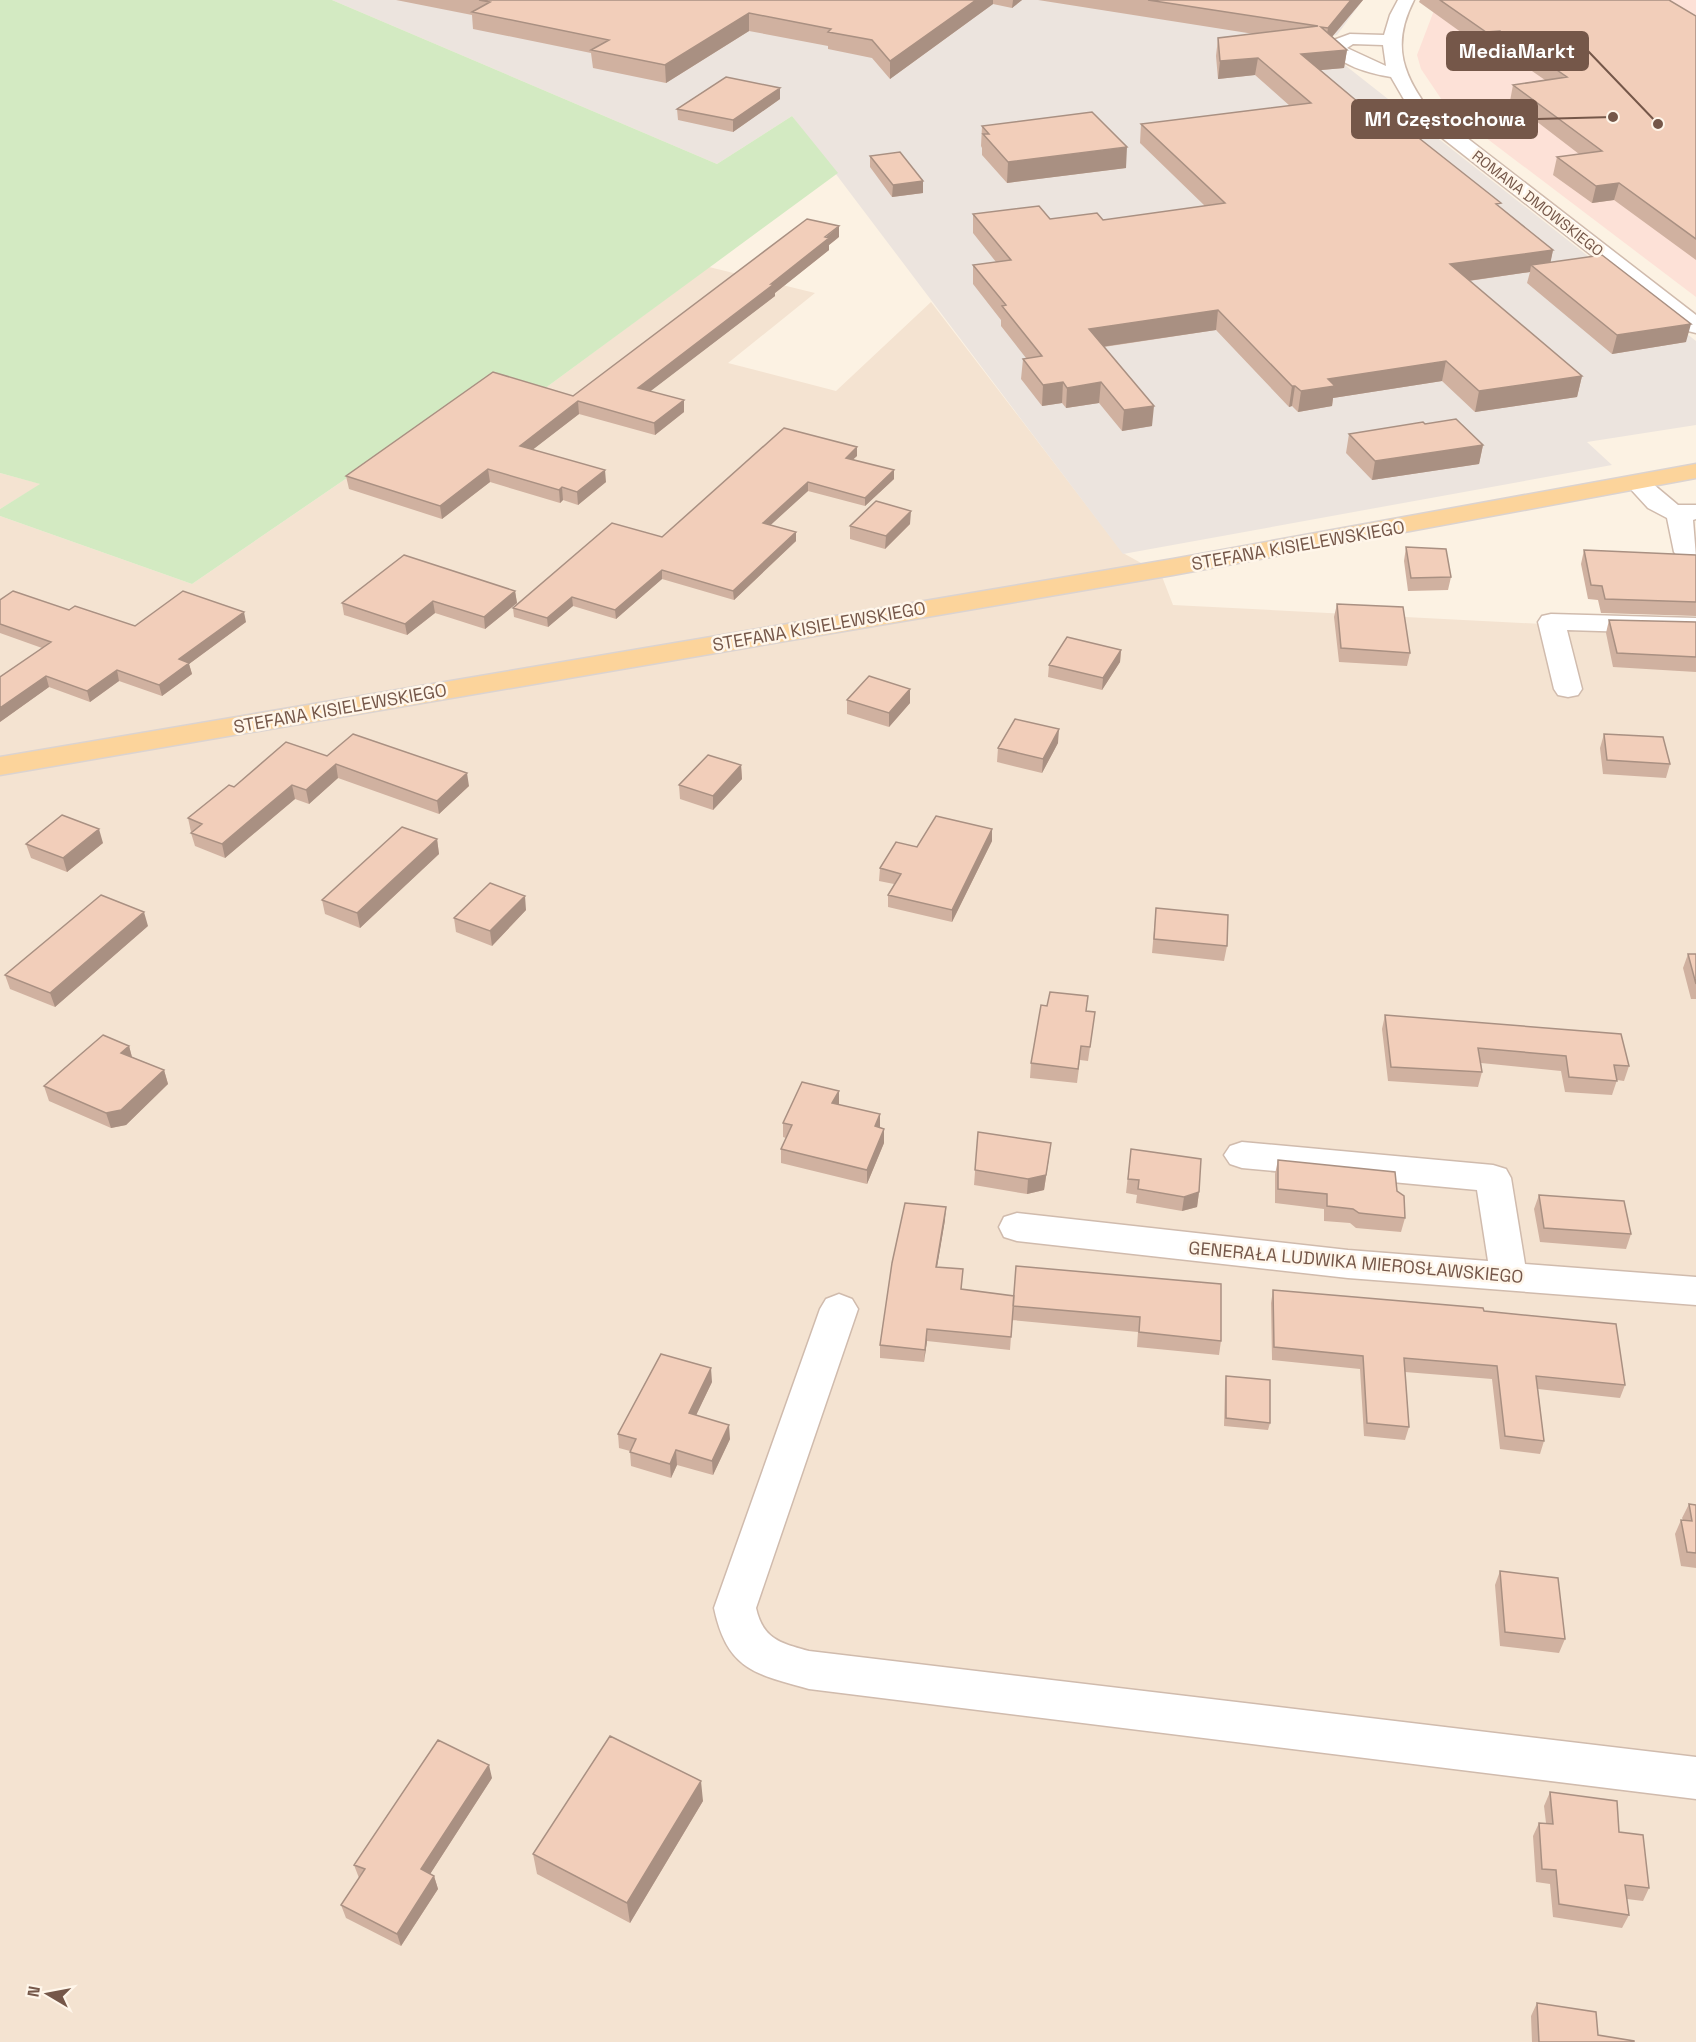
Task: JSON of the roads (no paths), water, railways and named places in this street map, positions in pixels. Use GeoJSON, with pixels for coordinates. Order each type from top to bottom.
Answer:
{"type":"FeatureCollection","features":[{"type":"Feature","properties":{"kind":"main road","name":"STEFANA KISIELEWSKIEGO"},"geometry":{"type":"LineString","coordinates":[[0,766],[1173,567],[1638,484],[1696,471]]}},
{"type":"Feature","properties":{"kind":"street","name":"ROMANA DMOWSKIEGO"},"geometry":{"type":"LineString","coordinates":[[1406,0],[1397,17],[1392,40],[1395,73],[1412,100],[1425,115],[1696,326]]}},
{"type":"Feature","properties":{"kind":"street"},"geometry":{"type":"LineString","coordinates":[[1392,40],[1350,39],[1337,45],[1339,51],[1367,65],[1395,73]]}},
{"type":"Feature","properties":{"kind":"street"},"geometry":{"type":"LineString","coordinates":[[1638,484],[1666,510],[1688,513],[1687,552]]}},
{"type":"Feature","properties":{"kind":"street"},"geometry":{"type":"LineString","coordinates":[[1568,689],[1551,622],[1696,626]]}},
{"type":"Feature","properties":{"kind":"street"},"geometry":{"type":"LineString","coordinates":[[1242,1155],[1493,1178],[1509,1277]]}},
{"type":"Feature","properties":{"kind":"street","name":"GENERAŁA LUDWIKA MIEROSŁAWSKIEGO"},"geometry":{"type":"LineString","coordinates":[[1017,1227],[1348,1264],[1696,1292]]}},
{"type":"Feature","properties":{"kind":"street"},"geometry":{"type":"LineString","coordinates":[[839,1309],[735,1608],[740,1631],[751,1645],[773,1660],[809,1670],[1696,1778]]}},
{"type":"Feature","properties":{"kind":"place","name":"M1 Częstochowa"},"geometry":{"type":"Point","coordinates":[1613,117]}},
{"type":"Feature","properties":{"kind":"place","name":"MediaMarkt"},"geometry":{"type":"Point","coordinates":[1658,124]}}]}
